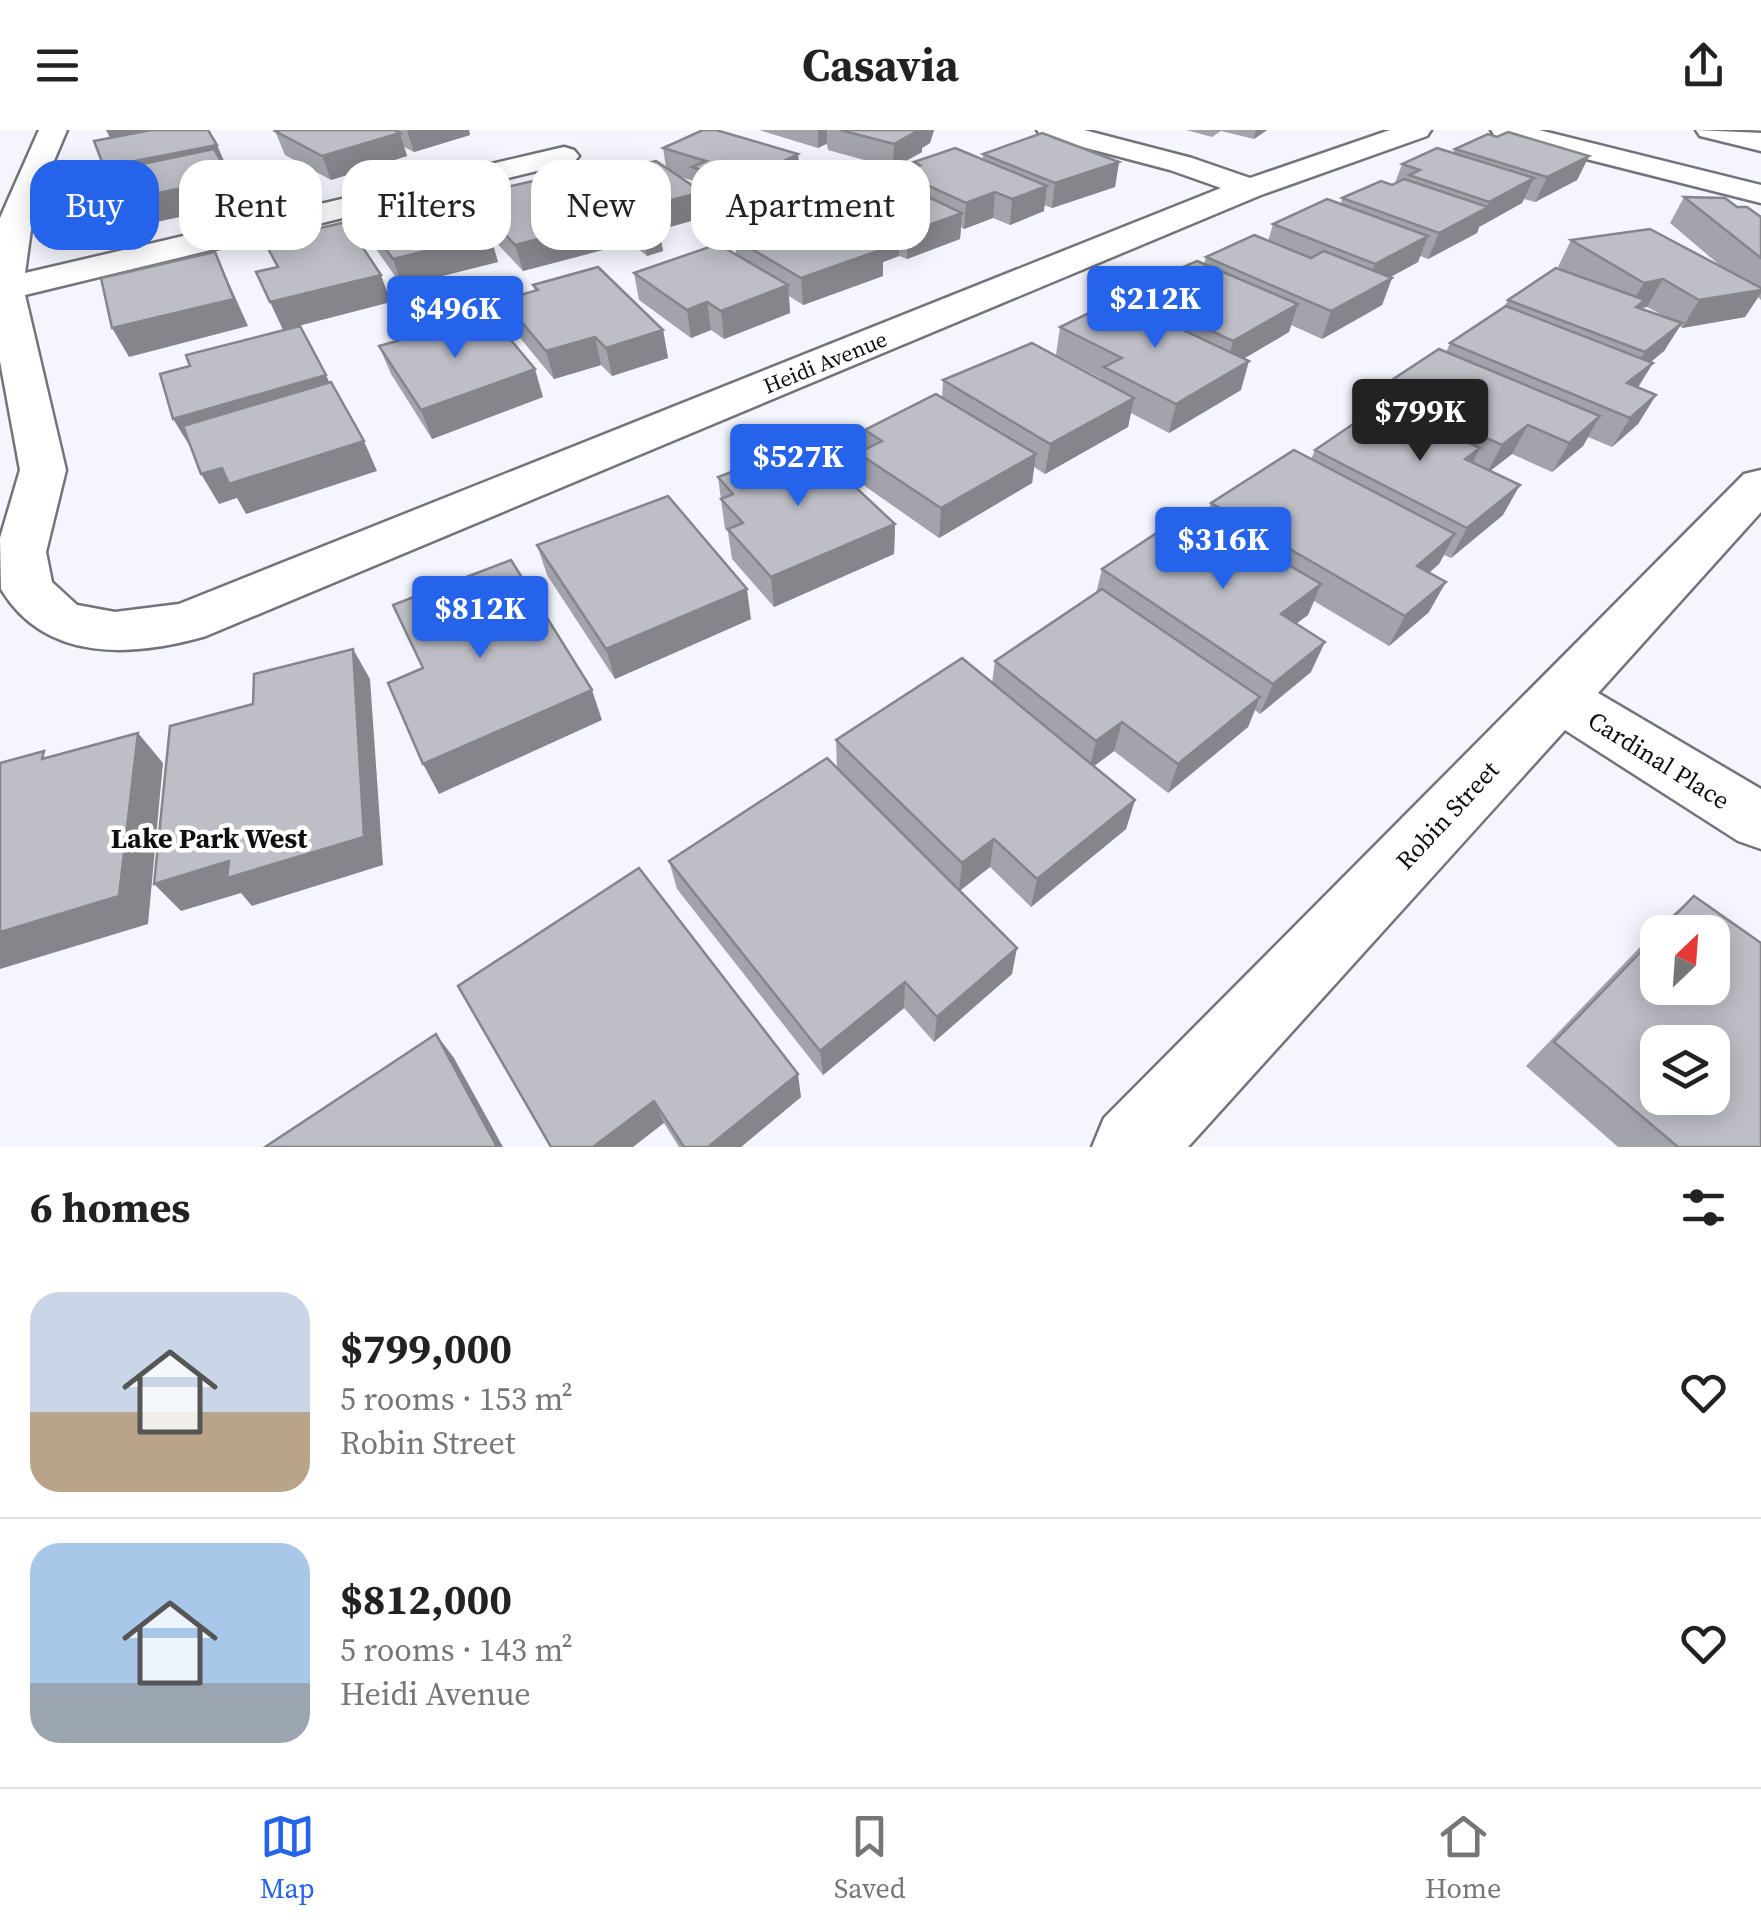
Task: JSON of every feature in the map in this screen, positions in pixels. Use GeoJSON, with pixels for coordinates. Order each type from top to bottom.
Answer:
{"type":"FeatureCollection","features":[{"type":"Feature","properties":{"kind":"street"},"geometry":{"type":"LineString","coordinates":[[54,130],[18,208],[5,289],[364,207],[564,156]]}},
{"type":"Feature","properties":{"kind":"street"},"geometry":{"type":"LineString","coordinates":[[1052,130],[1181,164],[1250,188]]}},
{"type":"Feature","properties":{"kind":"street","name":"Heidi Avenue"},"geometry":{"type":"LineString","coordinates":[[5,289],[42,470],[21,552],[27,588],[61,622],[115,632],[187,622],[1250,188],[1417,130]]}},
{"type":"Feature","properties":{"kind":"street"},"geometry":{"type":"LineString","coordinates":[[1505,130],[1761,194]]}},
{"type":"Feature","properties":{"kind":"street"},"geometry":{"type":"LineString","coordinates":[[1710,130],[1761,142]]}},
{"type":"Feature","properties":{"kind":"street","name":"Robin Street"},"geometry":{"type":"LineString","coordinates":[[1133,1147],[1761,484]]}},
{"type":"Feature","properties":{"kind":"street","name":"Cardinal Place"},"geometry":{"type":"LineString","coordinates":[[1558,697],[1761,822]]}},
{"type":"Feature","properties":{"kind":"building"},"geometry":{"type":"Polygon","coordinates":[[[151,130],[208,130],[217,145],[140,160],[101,160],[94,141],[151,130]]]}},
{"type":"Feature","properties":{"kind":"building"},"geometry":{"type":"Polygon","coordinates":[[[277,130],[394,130],[400,133],[322,156],[277,130]]]}},
{"type":"Feature","properties":{"kind":"building"},"geometry":{"type":"Polygon","coordinates":[[[703,130],[716,130],[798,154],[786,160],[703,160],[663,148],[703,130]]]}},
{"type":"Feature","properties":{"kind":"building"},"geometry":{"type":"Polygon","coordinates":[[[840,130],[919,130],[894,144],[840,130]]]}},
{"type":"Feature","properties":{"kind":"building"},"geometry":{"type":"Polygon","coordinates":[[[1508,132],[1589,156],[1547,177],[1455,149],[1488,134],[1497,137],[1508,132]]]}},
{"type":"Feature","properties":{"kind":"building"},"geometry":{"type":"Polygon","coordinates":[[[1042,133],[1119,162],[1055,183],[983,154],[1042,133]]]}},
{"type":"Feature","properties":{"kind":"building"},"geometry":{"type":"Polygon","coordinates":[[[955,148],[1047,186],[1012,199],[995,192],[966,203],[930,187],[930,160],[920,160],[955,148]]]}},
{"type":"Feature","properties":{"kind":"building"},"geometry":{"type":"Polygon","coordinates":[[[1437,148],[1534,178],[1489,202],[1409,175],[1420,170],[1402,164],[1437,148]]]}},
{"type":"Feature","properties":{"kind":"building"},"geometry":{"type":"Polygon","coordinates":[[[214,149],[220,160],[179,160],[179,189],[159,193],[159,161],[214,149]]]}},
{"type":"Feature","properties":{"kind":"building"},"geometry":{"type":"Polygon","coordinates":[[[671,171],[691,185],[691,195],[671,200],[671,171]]]}},
{"type":"Feature","properties":{"kind":"building"},"geometry":{"type":"Polygon","coordinates":[[[1404,179],[1488,207],[1439,233],[1342,198],[1381,181],[1392,185],[1404,179]]]}},
{"type":"Feature","properties":{"kind":"building"},"geometry":{"type":"Polygon","coordinates":[[[531,181],[531,241],[515,245],[511,241],[511,186],[531,181]]]}},
{"type":"Feature","properties":{"kind":"building"},"geometry":{"type":"Polygon","coordinates":[[[1684,197],[1725,198],[1761,217],[1761,258],[1684,197]]]}},
{"type":"Feature","properties":{"kind":"building"},"geometry":{"type":"Polygon","coordinates":[[[930,198],[962,213],[930,225],[930,198]]]}},
{"type":"Feature","properties":{"kind":"building"},"geometry":{"type":"Polygon","coordinates":[[[1327,199],[1428,236],[1375,264],[1273,224],[1327,199]]]}},
{"type":"Feature","properties":{"kind":"building"},"geometry":{"type":"Polygon","coordinates":[[[342,223],[342,250],[364,250],[381,275],[270,302],[256,272],[278,267],[269,250],[322,250],[322,228],[342,223]]]}},
{"type":"Feature","properties":{"kind":"building"},"geometry":{"type":"Polygon","coordinates":[[[1650,229],[1761,290],[1699,300],[1663,279],[1644,283],[1571,240],[1650,229]]]}},
{"type":"Feature","properties":{"kind":"building"},"geometry":{"type":"Polygon","coordinates":[[[1254,235],[1311,258],[1324,251],[1392,278],[1331,311],[1206,257],[1254,235]]]}},
{"type":"Feature","properties":{"kind":"building"},"geometry":{"type":"Polygon","coordinates":[[[386,250],[429,250],[393,259],[386,250]]]}},
{"type":"Feature","properties":{"kind":"building"},"geometry":{"type":"Polygon","coordinates":[[[701,250],[728,250],[788,285],[721,311],[707,302],[687,310],[634,273],[701,250]]]}},
{"type":"Feature","properties":{"kind":"building"},"geometry":{"type":"Polygon","coordinates":[[[754,250],[880,250],[801,278],[754,250]]]}},
{"type":"Feature","properties":{"kind":"building"},"geometry":{"type":"Polygon","coordinates":[[[215,252],[234,299],[112,328],[101,278],[215,252]]]}},
{"type":"Feature","properties":{"kind":"building"},"geometry":{"type":"Polygon","coordinates":[[[1197,261],[1298,304],[1233,341],[1126,291],[1197,261]]]}},
{"type":"Feature","properties":{"kind":"building"},"geometry":{"type":"Polygon","coordinates":[[[598,267],[663,330],[606,348],[595,337],[546,351],[503,300],[538,290],[533,285],[598,267]]]}},
{"type":"Feature","properties":{"kind":"building"},"geometry":{"type":"Polygon","coordinates":[[[1556,268],[1645,300],[1636,307],[1682,323],[1645,352],[1508,300],[1556,268]]]}},
{"type":"Feature","properties":{"kind":"building"},"geometry":{"type":"Polygon","coordinates":[[[1118,299],[1249,361],[1176,404],[1104,367],[1122,358],[1060,327],[1118,299]]]}},
{"type":"Feature","properties":{"kind":"building"},"geometry":{"type":"Polygon","coordinates":[[[1506,306],[1653,363],[1627,383],[1656,395],[1630,418],[1450,343],[1506,306]]]}},
{"type":"Feature","properties":{"kind":"building"},"geometry":{"type":"Polygon","coordinates":[[[490,315],[535,369],[421,410],[379,346],[490,315]]]}},
{"type":"Feature","properties":{"kind":"building"},"geometry":{"type":"Polygon","coordinates":[[[300,326],[326,375],[173,419],[160,374],[190,366],[186,355],[300,326]]]}},
{"type":"Feature","properties":{"kind":"building"},"geometry":{"type":"Polygon","coordinates":[[[1032,343],[1134,398],[1050,444],[943,380],[1032,343]]]}},
{"type":"Feature","properties":{"kind":"building"},"geometry":{"type":"Polygon","coordinates":[[[1439,349],[1600,416],[1569,443],[1528,425],[1502,445],[1378,389],[1439,349]]]}},
{"type":"Feature","properties":{"kind":"building"},"geometry":{"type":"Polygon","coordinates":[[[331,382],[364,441],[229,484],[222,468],[201,474],[183,426],[331,382]]]}},
{"type":"Feature","properties":{"kind":"building"},"geometry":{"type":"Polygon","coordinates":[[[936,394],[1036,454],[941,508],[858,453],[882,441],[865,430],[936,394]]]}},
{"type":"Feature","properties":{"kind":"building"},"geometry":{"type":"Polygon","coordinates":[[[1384,403],[1480,448],[1465,459],[1520,485],[1467,528],[1315,450],[1384,403]]]}},
{"type":"Feature","properties":{"kind":"building"},"geometry":{"type":"Polygon","coordinates":[[[808,443],[895,524],[771,577],[728,529],[743,523],[721,499],[733,494],[718,477],[808,443]]]}},
{"type":"Feature","properties":{"kind":"building"},"geometry":{"type":"Polygon","coordinates":[[[1294,450],[1455,534],[1417,566],[1446,582],[1405,616],[1211,503],[1294,450]]]}},
{"type":"Feature","properties":{"kind":"building"},"geometry":{"type":"Polygon","coordinates":[[[668,496],[747,589],[606,649],[537,545],[668,496]]]}},
{"type":"Feature","properties":{"kind":"building"},"geometry":{"type":"Polygon","coordinates":[[[1193,509],[1321,584],[1281,614],[1325,642],[1273,684],[1102,569],[1193,509]]]}},
{"type":"Feature","properties":{"kind":"building"},"geometry":{"type":"Polygon","coordinates":[[[511,560],[592,690],[423,764],[388,683],[423,668],[393,605],[511,560]]]}},
{"type":"Feature","properties":{"kind":"building"},"geometry":{"type":"Polygon","coordinates":[[[1102,589],[1260,697],[1178,764],[1122,722],[1096,741],[995,661],[1102,589]]]}},
{"type":"Feature","properties":{"kind":"building"},"geometry":{"type":"Polygon","coordinates":[[[353,649],[364,837],[227,878],[229,861],[154,884],[170,726],[253,704],[254,674],[353,649]]]}},
{"type":"Feature","properties":{"kind":"building"},"geometry":{"type":"Polygon","coordinates":[[[962,658],[1135,800],[1037,879],[994,839],[962,863],[836,740],[962,658]]]}},
{"type":"Feature","properties":{"kind":"building"},"geometry":{"type":"Polygon","coordinates":[[[138,733],[119,896],[0,932],[0,763],[44,751],[42,759],[138,733]]]}},
{"type":"Feature","properties":{"kind":"building"},"geometry":{"type":"Polygon","coordinates":[[[827,758],[1017,948],[937,1017],[905,982],[820,1051],[669,861],[827,758]]]}},
{"type":"Feature","properties":{"kind":"building"},"geometry":{"type":"Polygon","coordinates":[[[639,868],[798,1074],[708,1147],[684,1147],[654,1101],[593,1147],[551,1147],[458,986],[639,868]]]}},
{"type":"Feature","properties":{"kind":"building"},"geometry":{"type":"Polygon","coordinates":[[[1694,896],[1721,915],[1676,915],[1694,896]]]}},
{"type":"Feature","properties":{"kind":"building"},"geometry":{"type":"Polygon","coordinates":[[[1730,921],[1761,943],[1761,1147],[1678,1147],[1640,1115],[1730,1115],[1730,1025],[1640,1025],[1640,1115],[1554,1042],[1640,953],[1640,1005],[1730,1005],[1730,921]]]}},
{"type":"Feature","properties":{"kind":"building"},"geometry":{"type":"Polygon","coordinates":[[[436,1034],[497,1147],[265,1147],[436,1034]]]}},
{"type":"Feature","properties":{"kind":"district","name":"Lake Park West"},"geometry":{"type":"Point","coordinates":[209,838]}}]}
